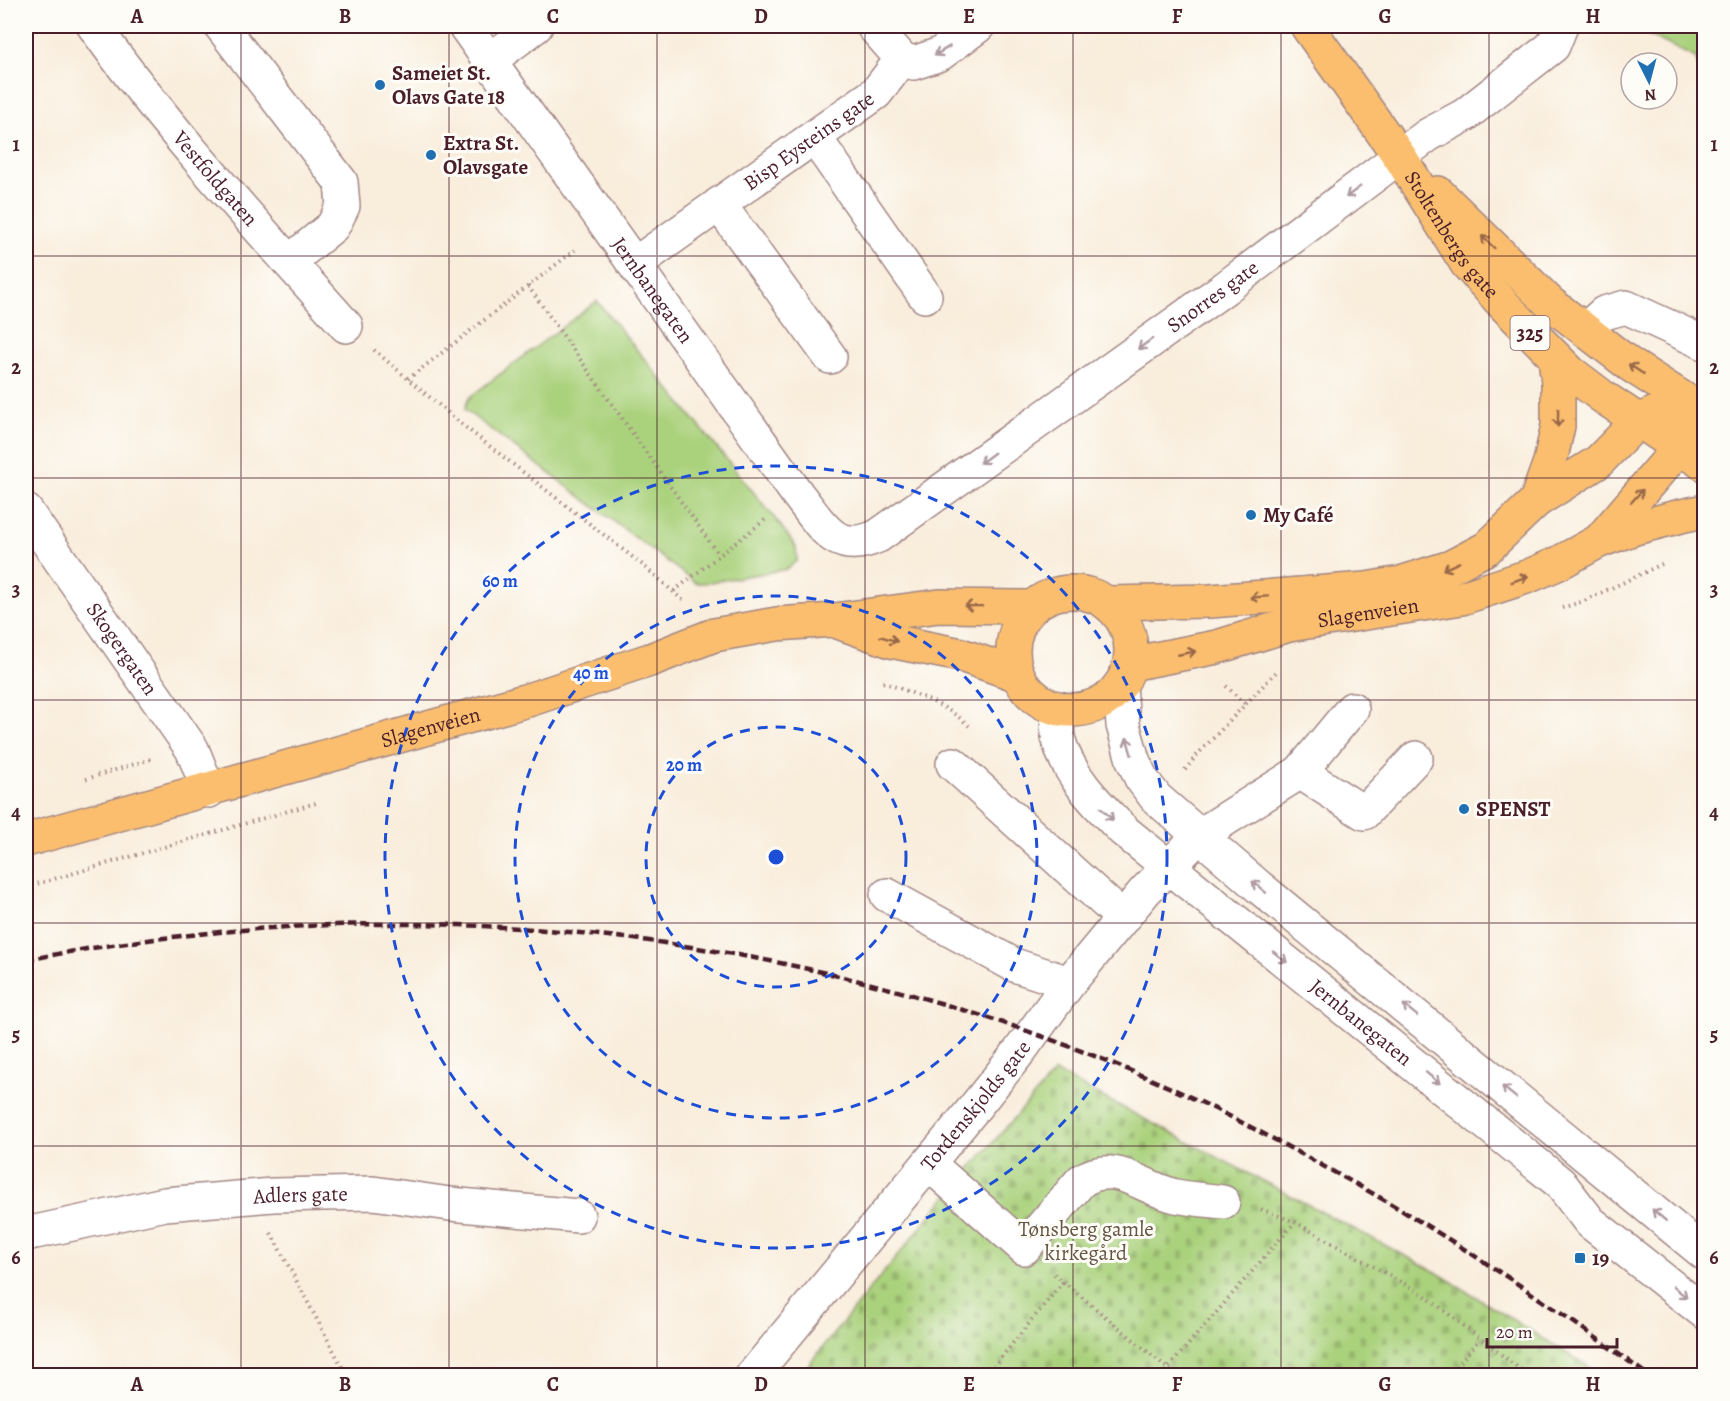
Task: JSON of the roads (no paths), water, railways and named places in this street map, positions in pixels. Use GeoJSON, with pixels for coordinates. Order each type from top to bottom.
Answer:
{"type":"FeatureCollection","features":[{"type":"Feature","properties":{"kind":"main road","name":"Stoltenbergs gate"},"geometry":{"type":"LineString","coordinates":[[1307,26],[1400,157],[1467,264],[1555,359],[1603,397],[1692,456]]}},
{"type":"Feature","properties":{"kind":"main road","name":"Stoltenbergs gate"},"geometry":{"type":"LineString","coordinates":[[1400,157],[1550,303],[1629,364],[1695,406]]}},
{"type":"Feature","properties":{"kind":"main road","name":"Slagenveien"},"geometry":{"type":"LineString","coordinates":[[1536,501],[1550,462],[1558,426],[1558,382],[1555,359]]}},
{"type":"Feature","properties":{"kind":"main road","name":"Slagenveien"},"geometry":{"type":"LineString","coordinates":[[26,840],[209,791],[528,700],[650,660],[714,635],[777,624],[834,620],[939,606],[1032,607],[1049,596],[1069,592],[1089,594],[1107,603],[1209,601],[1366,589],[1401,583],[1451,567],[1486,548],[1536,501],[1598,462],[1639,420],[1695,406]]}},
{"type":"Feature","properties":{"kind":"main road"},"geometry":{"type":"LineString","coordinates":[[1692,456],[1695,406]]}},
{"type":"Feature","properties":{"kind":"main road","name":"Slagenveien"},"geometry":{"type":"LineString","coordinates":[[1599,541],[1692,456]]}},
{"type":"Feature","properties":{"kind":"main road","name":"Slagenveien"},"geometry":{"type":"LineString","coordinates":[[1058,708],[1081,709],[1103,701],[1125,675],[1289,625],[1462,598],[1529,576],[1560,563],[1599,541],[1670,519],[1704,512]]}},
{"type":"Feature","properties":{"kind":"main road"},"geometry":{"type":"LineString","coordinates":[[1107,603],[1119,615],[1127,630],[1131,647],[1125,675]]}},
{"type":"Feature","properties":{"kind":"main road"},"geometry":{"type":"LineString","coordinates":[[1032,607],[1017,627],[1012,651],[1018,675],[1034,696],[1058,708]]}},
{"type":"Feature","properties":{"kind":"main road","name":"Slagenveien"},"geometry":{"type":"LineString","coordinates":[[834,620],[891,641],[961,655],[1018,675]]}},
{"type":"Feature","properties":{"kind":"street","name":"Vestfoldgaten"},"geometry":{"type":"LineString","coordinates":[[93,26],[189,150],[346,326]]}},
{"type":"Feature","properties":{"kind":"street"},"geometry":{"type":"LineString","coordinates":[[221,26],[341,182],[343,206],[333,226],[289,262]]}},
{"type":"Feature","properties":{"kind":"street","name":"Jernbanegaten"},"geometry":{"type":"LineString","coordinates":[[465,26],[798,495],[831,536],[850,544]]}},
{"type":"Feature","properties":{"kind":"street"},"geometry":{"type":"LineString","coordinates":[[490,60],[536,26]]}},
{"type":"Feature","properties":{"kind":"street"},"geometry":{"type":"LineString","coordinates":[[873,26],[902,58],[914,63],[940,54],[978,26]]}},
{"type":"Feature","properties":{"kind":"street","name":"Snorres gate"},"geometry":{"type":"LineString","coordinates":[[850,544],[868,541],[878,536],[1225,288],[1428,135],[1465,115],[1553,46],[1560,28]]}},
{"type":"Feature","properties":{"kind":"street","name":"Bisp Eysteins gate"},"geometry":{"type":"LineString","coordinates":[[635,264],[876,93],[902,58]]}},
{"type":"Feature","properties":{"kind":"street"},"geometry":{"type":"LineString","coordinates":[[815,138],[925,296]]}},
{"type":"Feature","properties":{"kind":"street"},"geometry":{"type":"LineString","coordinates":[[719,204],[830,357]]}},
{"type":"Feature","properties":{"kind":"street"},"geometry":{"type":"LineString","coordinates":[[1585,330],[1604,313],[1626,307],[1704,343]]}},
{"type":"Feature","properties":{"kind":"street","name":"Skogergaten"},"geometry":{"type":"LineString","coordinates":[[26,511],[192,749],[209,791]]}},
{"type":"Feature","properties":{"kind":"street","name":"Jernbanegaten"},"geometry":{"type":"LineString","coordinates":[[1125,675],[1123,725],[1141,778],[1156,798],[1704,1253]]}},
{"type":"Feature","properties":{"kind":"street","name":"Jernbanegaten"},"geometry":{"type":"LineString","coordinates":[[1058,708],[1058,739],[1067,761],[1092,800],[1124,831],[1560,1182],[1590,1222],[1704,1312]]}},
{"type":"Feature","properties":{"kind":"street","name":"Tordenskjolds gate"},"geometry":{"type":"LineString","coordinates":[[752,1376],[1019,1052],[1049,1009],[1145,891],[1199,836],[1300,772],[1352,709]]}},
{"type":"Feature","properties":{"kind":"street"},"geometry":{"type":"LineString","coordinates":[[1300,772],[1364,813],[1416,758]]}},
{"type":"Feature","properties":{"kind":"street"},"geometry":{"type":"LineString","coordinates":[[953,764],[1123,918]]}},
{"type":"Feature","properties":{"kind":"street"},"geometry":{"type":"LineString","coordinates":[[887,896],[1014,965],[1070,983]]}},
{"type":"Feature","properties":{"kind":"street"},"geometry":{"type":"LineString","coordinates":[[928,1164],[1024,1248],[1081,1181],[1091,1174],[1117,1173],[1175,1196],[1223,1202]]}},
{"type":"Feature","properties":{"kind":"street","name":"Adlers gate"},"geometry":{"type":"LineString","coordinates":[[26,1234],[165,1204],[260,1197],[373,1193],[450,1204],[578,1216]]}},
{"type":"Feature","properties":{"kind":"railway"},"geometry":{"type":"LineString","coordinates":[[26,960],[169,937],[313,926],[457,925],[601,935],[744,956],[885,987],[1023,1029],[1195,1099],[1287,1146],[1396,1207],[1524,1288],[1649,1376]]}},
{"type":"Feature","properties":{"kind":"place","name":"Sameiet St. Olavs Gate 18"},"geometry":{"type":"Point","coordinates":[380,85]}},
{"type":"Feature","properties":{"kind":"place","name":"Extra St. Olavsgate"},"geometry":{"type":"Point","coordinates":[431,155]}},
{"type":"Feature","properties":{"kind":"place","name":"My Café"},"geometry":{"type":"Point","coordinates":[1251,515]}},
{"type":"Feature","properties":{"kind":"place","name":"SPENST"},"geometry":{"type":"Point","coordinates":[1464,809]}},
{"type":"Feature","properties":{"kind":"place","name":"19"},"geometry":{"type":"Point","coordinates":[1580,1258]}},
{"type":"Feature","properties":{"kind":"park label","name":"Tønsberg gamle kirkegård"},"geometry":{"type":"Point","coordinates":[1086,1241]}}]}
